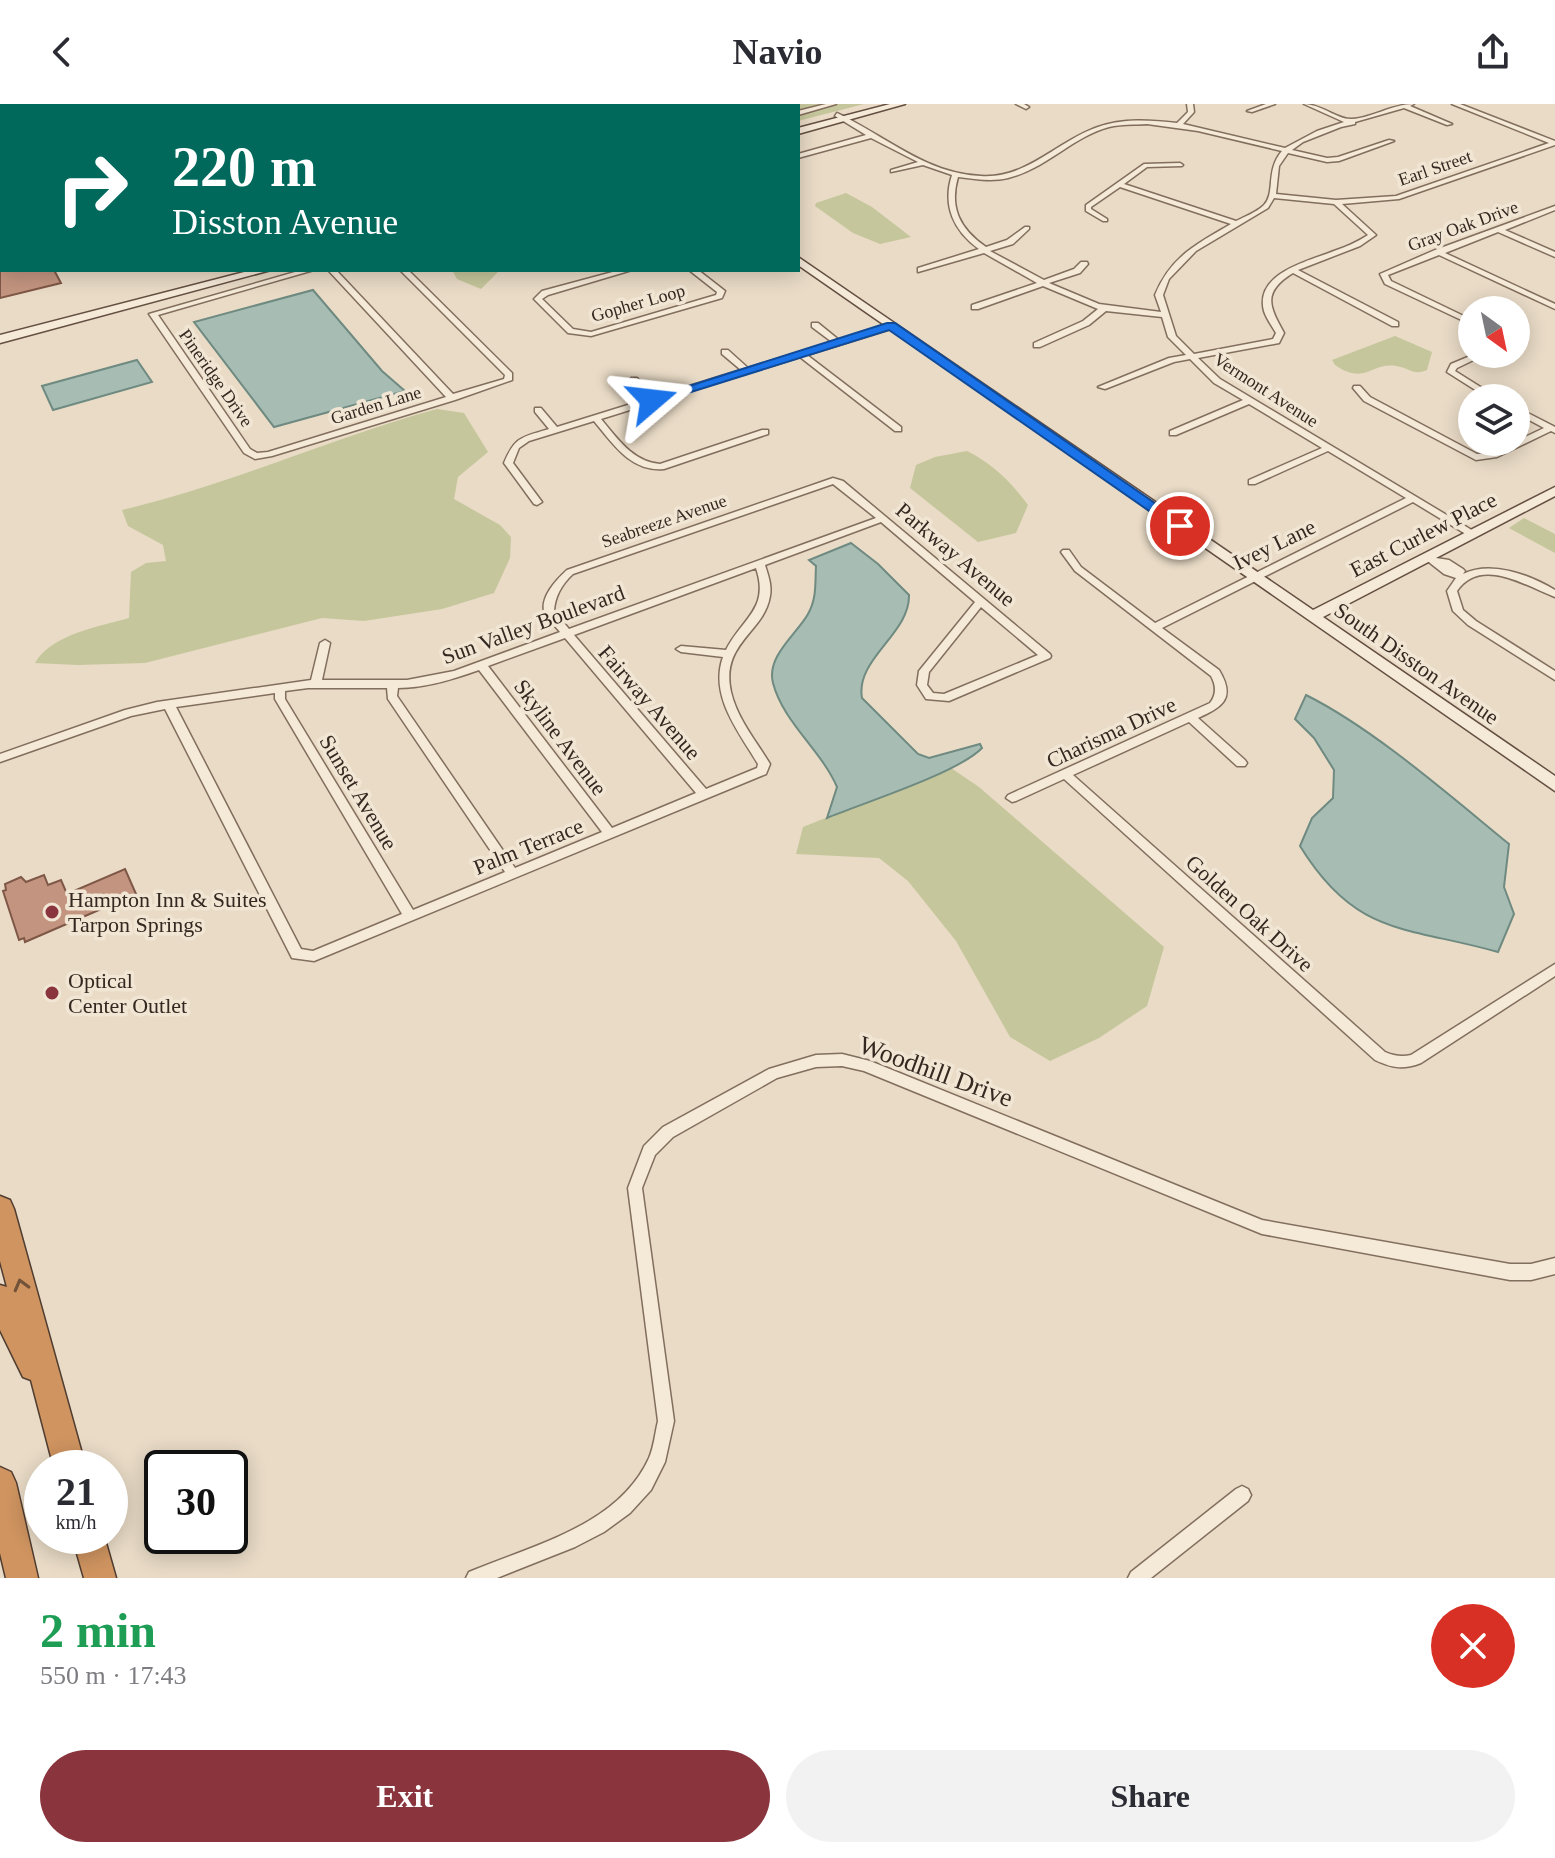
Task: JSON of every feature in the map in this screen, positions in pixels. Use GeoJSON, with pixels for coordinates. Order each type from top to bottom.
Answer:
{"type":"FeatureCollection","features":[{"type":"Feature","properties":{"kind":"highway"},"geometry":{"type":"LineString","coordinates":[[0,1209],[65,1450]]}},
{"type":"Feature","properties":{"kind":"highway"},"geometry":{"type":"LineString","coordinates":[[0,1299],[53,1403]]}},
{"type":"Feature","properties":{"kind":"highway"},"geometry":{"type":"LineString","coordinates":[[0,1483],[23,1574]]}},
{"type":"Feature","properties":{"kind":"highway"},"geometry":{"type":"LineString","coordinates":[[93,1554],[100,1578]]}},
{"type":"Feature","properties":{"kind":"street"},"geometry":{"type":"LineString","coordinates":[[800,112],[833,104]]}},
{"type":"Feature","properties":{"kind":"street"},"geometry":{"type":"LineString","coordinates":[[800,130],[878,104]]}},
{"type":"Feature","properties":{"kind":"street"},"geometry":{"type":"LineString","coordinates":[[800,125],[900,104]]}},
{"type":"Feature","properties":{"kind":"street"},"geometry":{"type":"LineString","coordinates":[[1178,126],[1192,111],[1190,104]]}},
{"type":"Feature","properties":{"kind":"street"},"geometry":{"type":"LineString","coordinates":[[1250,111],[1272,104]]}},
{"type":"Feature","properties":{"kind":"street"},"geometry":{"type":"LineString","coordinates":[[1307,104],[1353,123]]}},
{"type":"Feature","properties":{"kind":"street"},"geometry":{"type":"LineString","coordinates":[[1455,104],[1555,143]]}},
{"type":"Feature","properties":{"kind":"street"},"geometry":{"type":"LineString","coordinates":[[956,174],[951,192],[958,225],[967,237],[1042,283],[1104,308],[1163,315],[1159,295],[1174,267],[1193,249],[1262,210],[1274,196],[1275,166],[1285,151],[1303,140],[1405,105],[1449,124]]}},
{"type":"Feature","properties":{"kind":"street"},"geometry":{"type":"LineString","coordinates":[[841,117],[923,163],[956,174],[994,176],[1022,172],[1107,125],[1139,122],[1178,126],[1285,151],[1336,159],[1391,141]]}},
{"type":"Feature","properties":{"kind":"street"},"geometry":{"type":"LineString","coordinates":[[800,155],[873,135]]}},
{"type":"Feature","properties":{"kind":"street","name":"Earl Street"},"geometry":{"type":"LineString","coordinates":[[1274,196],[1336,202],[1378,201],[1412,194],[1555,143]]}},
{"type":"Feature","properties":{"kind":"street"},"geometry":{"type":"LineString","coordinates":[[893,171],[923,163]]}},
{"type":"Feature","properties":{"kind":"street"},"geometry":{"type":"LineString","coordinates":[[1105,220],[1087,208],[1146,165],[1180,165]]}},
{"type":"Feature","properties":{"kind":"street"},"geometry":{"type":"LineString","coordinates":[[1119,184],[1237,224]]}},
{"type":"Feature","properties":{"kind":"street"},"geometry":{"type":"LineString","coordinates":[[1102,387],[1164,362],[1276,341],[1280,333],[1269,318],[1266,297],[1276,282],[1292,270],[1371,237],[1370,231],[1336,202]]}},
{"type":"Feature","properties":{"kind":"street","name":"Gray Oak Drive"},"geometry":{"type":"LineString","coordinates":[[1458,316],[1392,284],[1384,277],[1388,271],[1555,208]]}},
{"type":"Feature","properties":{"kind":"street"},"geometry":{"type":"LineString","coordinates":[[921,270],[1014,240],[1027,228]]}},
{"type":"Feature","properties":{"kind":"street"},"geometry":{"type":"LineString","coordinates":[[1499,230],[1555,255]]}},
{"type":"Feature","properties":{"kind":"street"},"geometry":{"type":"LineString","coordinates":[[1438,252],[1555,307]]}},
{"type":"Feature","properties":{"kind":"street","name":"South Disston Avenue"},"geometry":{"type":"LineString","coordinates":[[800,261],[1555,785]]}},
{"type":"Feature","properties":{"kind":"street"},"geometry":{"type":"LineString","coordinates":[[975,307],[1077,271],[1084,264]]}},
{"type":"Feature","properties":{"kind":"street"},"geometry":{"type":"LineString","coordinates":[[1292,270],[1395,324]]}},
{"type":"Feature","properties":{"kind":"street"},"geometry":{"type":"LineString","coordinates":[[190,291],[233,272]]}},
{"type":"Feature","properties":{"kind":"street"},"geometry":{"type":"LineString","coordinates":[[0,339],[258,272]]}},
{"type":"Feature","properties":{"kind":"street"},"geometry":{"type":"LineString","coordinates":[[0,331],[190,291],[299,272]]}},
{"type":"Feature","properties":{"kind":"street"},"geometry":{"type":"LineString","coordinates":[[334,272],[452,398]]}},
{"type":"Feature","properties":{"kind":"street","name":"Garden Lane"},"geometry":{"type":"LineString","coordinates":[[255,456],[506,382],[509,375],[406,272]]}},
{"type":"Feature","properties":{"kind":"street","name":"Gopher Loop"},"geometry":{"type":"LineString","coordinates":[[621,272],[545,293],[538,299],[571,331],[591,334],[719,296],[721,291],[696,272]]}},
{"type":"Feature","properties":{"kind":"street","name":"Pineridge Drive"},"geometry":{"type":"LineString","coordinates":[[190,291],[157,310],[153,316],[247,451],[255,456]]}},
{"type":"Feature","properties":{"kind":"street"},"geometry":{"type":"LineString","coordinates":[[1037,345],[1083,325],[1104,308]]}},
{"type":"Feature","properties":{"kind":"street","name":"Vermont Avenue"},"geometry":{"type":"LineString","coordinates":[[1163,315],[1170,335],[1213,378],[1472,534]]}},
{"type":"Feature","properties":{"kind":"street"},"geometry":{"type":"LineString","coordinates":[[815,325],[838,343]]}},
{"type":"Feature","properties":{"kind":"street"},"geometry":{"type":"LineString","coordinates":[[537,502],[508,463],[513,450],[522,442],[891,326]]}},
{"type":"Feature","properties":{"kind":"street"},"geometry":{"type":"LineString","coordinates":[[725,352],[747,371]]}},
{"type":"Feature","properties":{"kind":"street"},"geometry":{"type":"LineString","coordinates":[[801,354],[898,429]]}},
{"type":"Feature","properties":{"kind":"street"},"geometry":{"type":"LineString","coordinates":[[1458,364],[1451,372],[1471,384]]}},
{"type":"Feature","properties":{"kind":"street"},"geometry":{"type":"LineString","coordinates":[[634,380],[652,400]]}},
{"type":"Feature","properties":{"kind":"street"},"geometry":{"type":"LineString","coordinates":[[1357,388],[1367,399],[1476,457],[1494,455],[1553,429]]}},
{"type":"Feature","properties":{"kind":"street"},"geometry":{"type":"LineString","coordinates":[[1173,433],[1249,401]]}},
{"type":"Feature","properties":{"kind":"street"},"geometry":{"type":"LineString","coordinates":[[538,410],[555,430]]}},
{"type":"Feature","properties":{"kind":"street"},"geometry":{"type":"LineString","coordinates":[[595,417],[637,464],[661,467],[765,432]]}},
{"type":"Feature","properties":{"kind":"street"},"geometry":{"type":"LineString","coordinates":[[1530,417],[1553,429]]}},
{"type":"Feature","properties":{"kind":"street"},"geometry":{"type":"LineString","coordinates":[[1252,482],[1328,448]]}},
{"type":"Feature","properties":{"kind":"street","name":"Seabreeze Avenue"},"geometry":{"type":"LineString","coordinates":[[566,634],[549,612],[548,605],[570,572],[826,482],[840,483]]}},
{"type":"Feature","properties":{"kind":"street","name":"Parkway Avenue"},"geometry":{"type":"LineString","coordinates":[[840,483],[882,519],[981,601],[1046,656],[945,698],[930,696],[924,690],[924,671],[981,601]]}},
{"type":"Feature","properties":{"kind":"street","name":"East Curlew Place"},"geometry":{"type":"LineString","coordinates":[[1311,617],[1432,559],[1472,534],[1555,491]]}},
{"type":"Feature","properties":{"kind":"street","name":"Ivey Lane"},"geometry":{"type":"LineString","coordinates":[[1155,627],[1412,499]]}},
{"type":"Feature","properties":{"kind":"street","name":"Sun Valley Boulevard"},"geometry":{"type":"LineString","coordinates":[[0,758],[129,713],[169,705],[316,684],[393,684],[436,679],[882,519]]}},
{"type":"Feature","properties":{"kind":"street"},"geometry":{"type":"LineString","coordinates":[[1066,552],[1078,569],[1155,627]]}},
{"type":"Feature","properties":{"kind":"street"},"geometry":{"type":"LineString","coordinates":[[1432,559],[1447,572],[1460,575],[1485,572],[1511,574],[1555,594]]}},
{"type":"Feature","properties":{"kind":"street"},"geometry":{"type":"LineString","coordinates":[[681,649],[727,654],[765,605],[768,588],[759,563]]}},
{"type":"Feature","properties":{"kind":"street"},"geometry":{"type":"LineString","coordinates":[[1460,575],[1452,591],[1458,611],[1555,676]]}},
{"type":"Feature","properties":{"kind":"street","name":"Charisma Drive"},"geometry":{"type":"LineString","coordinates":[[1012,798],[1214,706],[1221,695],[1221,685],[1215,673],[1155,627]]}},
{"type":"Feature","properties":{"kind":"street","name":"Fairway Avenue"},"geometry":{"type":"LineString","coordinates":[[566,634],[704,795]]}},
{"type":"Feature","properties":{"kind":"street"},"geometry":{"type":"LineString","coordinates":[[316,684],[325,643]]}},
{"type":"Feature","properties":{"kind":"street","name":"Palm Terrace"},"geometry":{"type":"LineString","coordinates":[[169,705],[297,954],[314,956],[759,773],[764,764],[725,688],[727,654]]}},
{"type":"Feature","properties":{"kind":"street","name":"Skyline Avenue"},"geometry":{"type":"LineString","coordinates":[[481,665],[610,834]]}},
{"type":"Feature","properties":{"kind":"street"},"geometry":{"type":"LineString","coordinates":[[393,684],[392,696],[513,874]]}},
{"type":"Feature","properties":{"kind":"street","name":"Sunset Avenue"},"geometry":{"type":"LineString","coordinates":[[280,688],[280,699],[410,916]]}},
{"type":"Feature","properties":{"kind":"street"},"geometry":{"type":"LineString","coordinates":[[1190,717],[1241,763]]}},
{"type":"Feature","properties":{"kind":"street","name":"Golden Oak Drive"},"geometry":{"type":"LineString","coordinates":[[1066,775],[1380,1056],[1398,1063],[1416,1059],[1555,969]]}},
{"type":"Feature","properties":{"kind":"street","name":"Woodhill Drive"},"geometry":{"type":"LineString","coordinates":[[475,1578],[597,1528],[627,1507],[647,1483],[665,1444],[666,1421],[636,1179],[649,1151],[668,1132],[788,1068],[832,1060],[865,1065],[1276,1230],[1510,1272],[1531,1272],[1555,1266]]}},
{"type":"Feature","properties":{"kind":"street"},"geometry":{"type":"LineString","coordinates":[[1137,1578],[1242,1495]]}},
{"type":"Feature","properties":{"kind":"green space"},"geometry":{"type":"Polygon","coordinates":[[[800,104],[864,104],[800,120],[800,104]]]}},
{"type":"Feature","properties":{"kind":"green space"},"geometry":{"type":"Polygon","coordinates":[[[846,193],[872,207],[911,237],[880,244],[853,233],[815,206],[846,193]]]}},
{"type":"Feature","properties":{"kind":"green space"},"geometry":{"type":"Polygon","coordinates":[[[453,272],[498,272],[481,289],[457,279],[453,272]]]}},
{"type":"Feature","properties":{"kind":"green space"},"geometry":{"type":"Polygon","coordinates":[[[1395,336],[1432,352],[1427,370],[1415,372],[1387,366],[1354,373],[1345,371],[1332,360],[1395,336]]]}},
{"type":"Feature","properties":{"kind":"green space"},"geometry":{"type":"Polygon","coordinates":[[[437,409],[464,413],[488,452],[458,477],[454,499],[500,525],[511,537],[510,558],[494,593],[442,609],[364,621],[322,618],[145,663],[35,663],[52,645],[64,638],[129,618],[131,572],[146,563],[166,561],[163,545],[128,526],[122,510],[202,488],[437,409]]]}},
{"type":"Feature","properties":{"kind":"green space"},"geometry":{"type":"Polygon","coordinates":[[[967,451],[1001,474],[1028,505],[1016,533],[978,542],[910,488],[916,465],[935,457],[967,451]]]}},
{"type":"Feature","properties":{"kind":"green space"},"geometry":{"type":"Polygon","coordinates":[[[1524,518],[1555,534],[1555,553],[1509,528],[1524,518]]]}},
{"type":"Feature","properties":{"kind":"green space"},"geometry":{"type":"Polygon","coordinates":[[[951,768],[979,787],[1164,947],[1147,1006],[1099,1038],[1050,1061],[1010,1037],[956,941],[908,881],[879,858],[796,854],[803,827],[951,768]]]}},
{"type":"Feature","properties":{"kind":"shaded area"},"geometry":{"type":"Polygon","coordinates":[[[313,290],[382,371],[405,391],[274,427],[194,322],[313,290]]]}},
{"type":"Feature","properties":{"kind":"shaded area"},"geometry":{"type":"Polygon","coordinates":[[[137,360],[152,382],[53,410],[42,386],[137,360]]]}},
{"type":"Feature","properties":{"kind":"shaded area"},"geometry":{"type":"Polygon","coordinates":[[[851,543],[909,595],[901,622],[867,671],[862,684],[862,698],[918,754],[929,758],[980,744],[982,748],[970,758],[932,777],[827,818],[837,787],[785,710],[772,673],[778,655],[803,622],[813,602],[816,566],[809,560],[851,543]]]}},
{"type":"Feature","properties":{"kind":"shaded area"},"geometry":{"type":"Polygon","coordinates":[[[1306,695],[1384,744],[1509,844],[1504,887],[1514,914],[1498,952],[1386,923],[1363,913],[1321,876],[1300,846],[1312,818],[1333,798],[1334,770],[1314,738],[1295,719],[1306,695]]]}},
{"type":"Feature","properties":{"kind":"building"},"geometry":{"type":"Polygon","coordinates":[[[0,272],[55,272],[61,283],[0,298],[0,272]]]}},
{"type":"Feature","properties":{"kind":"building","name":"Hampton Inn & Suites Tarpon Springs"},"geometry":{"type":"Polygon","coordinates":[[[125,869],[136,894],[25,942],[24,938],[19,940],[3,891],[6,890],[5,884],[21,877],[26,882],[44,875],[48,885],[61,880],[67,894],[125,869]]]}},
{"type":"Feature","properties":{"kind":"place","name":"Hampton Inn & Suites Tarpon Springs"},"geometry":{"type":"Point","coordinates":[52,912]}},
{"type":"Feature","properties":{"kind":"place","name":"Optical Center Outlet"},"geometry":{"type":"Point","coordinates":[52,993]}},
{"type":"Feature","properties":{"kind":"route"},"geometry":{"type":"LineString","coordinates":[[652,400],[891,326],[1180,526]]}}]}
